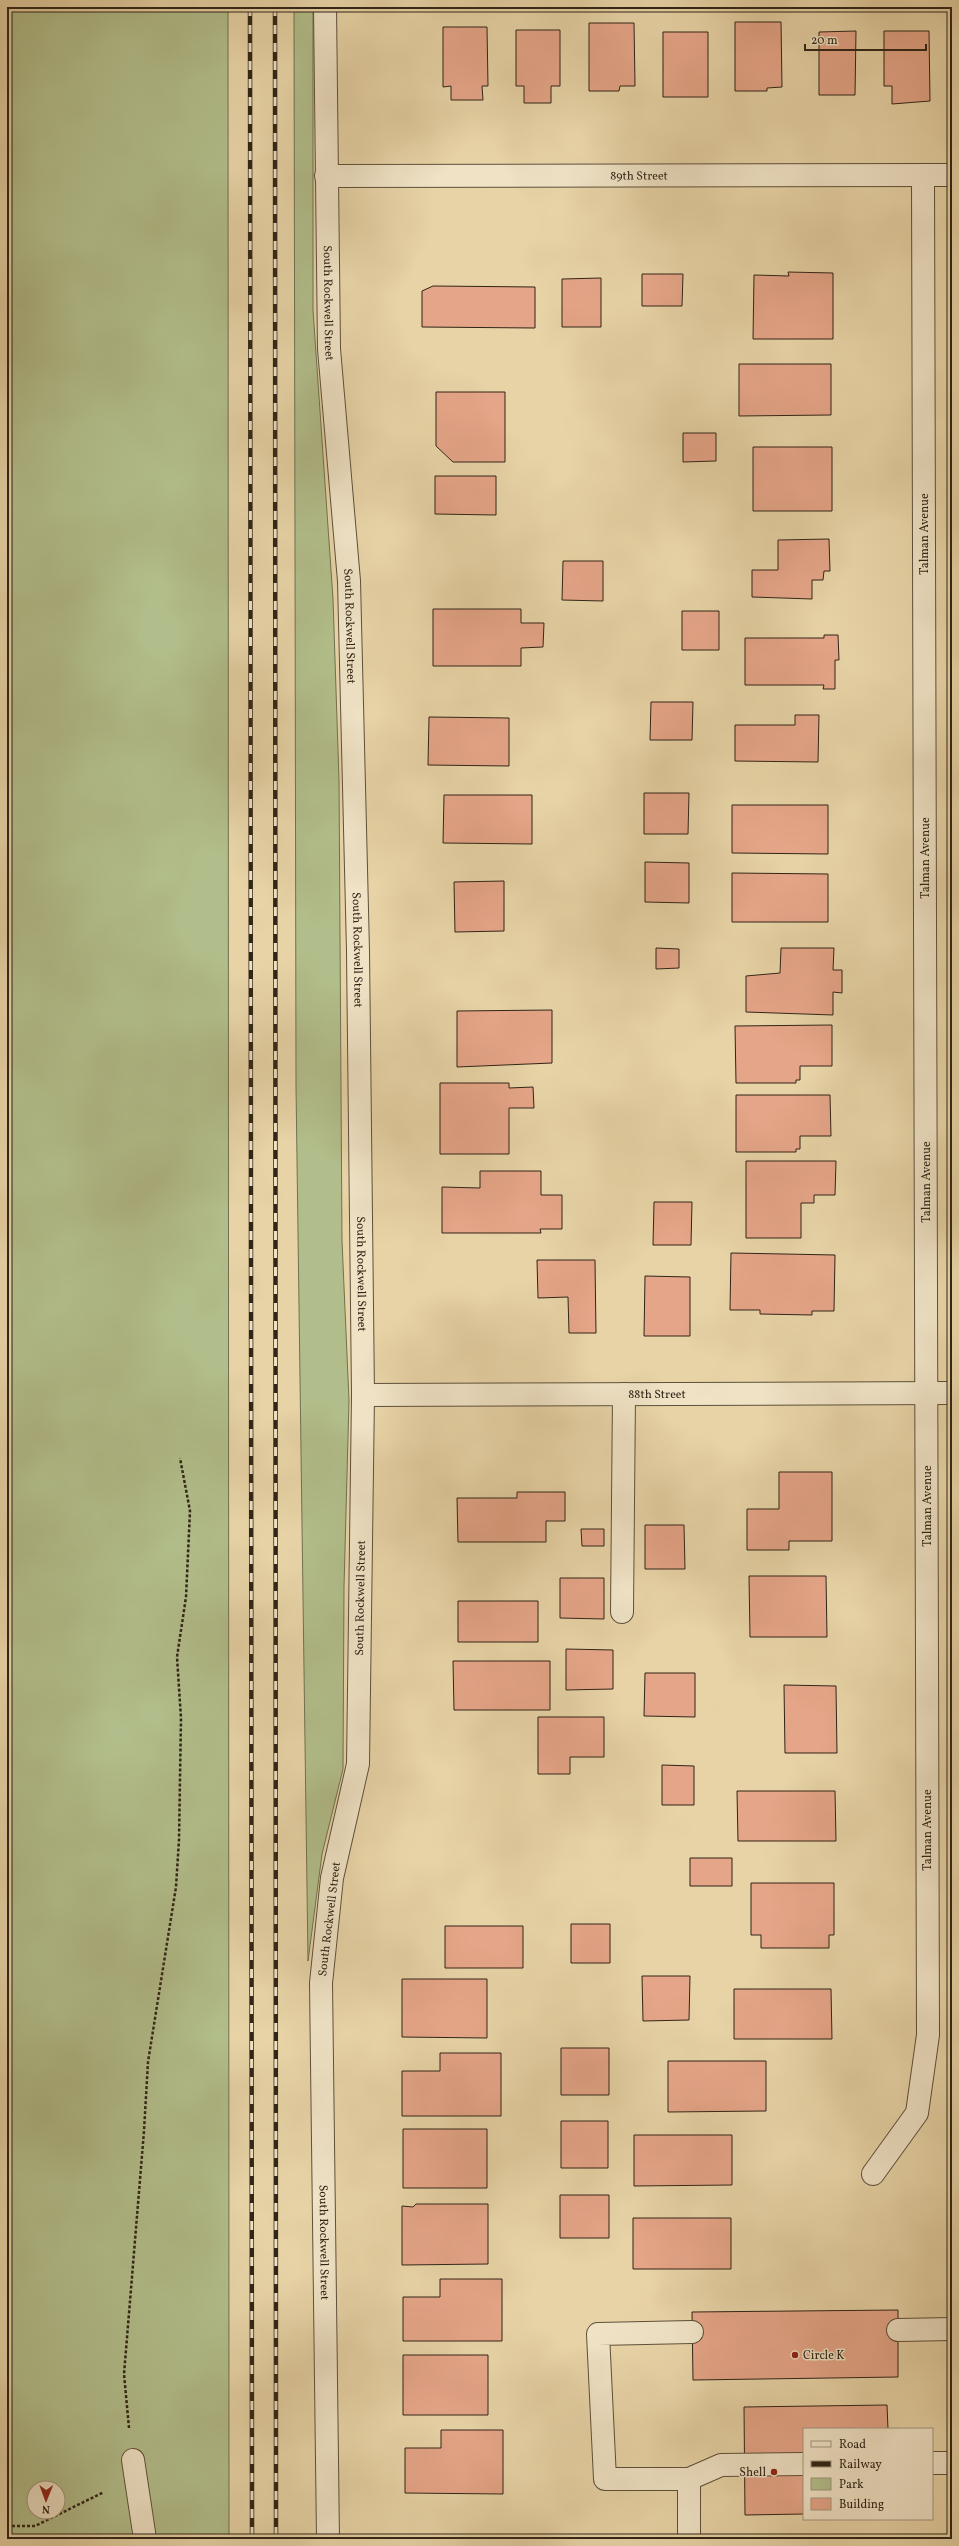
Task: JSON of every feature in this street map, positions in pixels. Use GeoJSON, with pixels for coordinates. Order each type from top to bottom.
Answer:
{"type":"FeatureCollection","features":[{"type":"Feature","properties":{"kind":"street","name":"South Rockwell Street"},"geometry":{"type":"LineString","coordinates":[[325,7],[329,349],[349,581],[358,951],[363,1395],[358,1764],[332,1878],[321,1983],[328,2539]]}},
{"type":"Feature","properties":{"kind":"street","name":"Talman Avenue"},"geometry":{"type":"LineString","coordinates":[[873,2174],[917,2113],[928,2035],[923,175]]}},
{"type":"Feature","properties":{"kind":"street","name":"89th Street"},"geometry":{"type":"LineString","coordinates":[[326,176],[952,175]]}},
{"type":"Feature","properties":{"kind":"street","name":"88th Street"},"geometry":{"type":"LineString","coordinates":[[363,1395],[952,1393]]}},
{"type":"Feature","properties":{"kind":"street"},"geometry":{"type":"LineString","coordinates":[[622,1612],[624,1394]]}},
{"type":"Feature","properties":{"kind":"street"},"geometry":{"type":"LineString","coordinates":[[898,2330],[952,2329]]}},
{"type":"Feature","properties":{"kind":"street"},"geometry":{"type":"LineString","coordinates":[[692,2332],[598,2334],[605,2479],[689,2479],[721,2465],[803,2464]]}},
{"type":"Feature","properties":{"kind":"street"},"geometry":{"type":"LineString","coordinates":[[133,2460],[145,2539]]}},
{"type":"Feature","properties":{"kind":"street"},"geometry":{"type":"LineString","coordinates":[[933,2463],[952,2463]]}},
{"type":"Feature","properties":{"kind":"street"},"geometry":{"type":"LineString","coordinates":[[689,2479],[689,2539]]}},
{"type":"Feature","properties":{"kind":"path"},"geometry":{"type":"LineString","coordinates":[[7,2526],[35,2526],[104,2491],[133,2460],[124,2374],[126,2328],[144,2131],[148,2062],[176,1887],[179,1840],[181,1718],[177,1657],[186,1597],[190,1512],[180,1458]]}},
{"type":"Feature","properties":{"kind":"green space"},"geometry":{"type":"Polygon","coordinates":[[[7,7],[228,7],[229,2539],[7,2539],[7,7]]]}},
{"type":"Feature","properties":{"kind":"green space"},"geometry":{"type":"Polygon","coordinates":[[[294,7],[313,7],[313,310],[333,599],[339,780],[342,1241],[349,1400],[344,1587],[343,1769],[322,1854],[308,1961],[296,1086],[294,7]]]}},
{"type":"Feature","properties":{"kind":"building"},"geometry":{"type":"Polygon","coordinates":[[[735,22],[781,22],[782,87],[767,88],[767,91],[735,91],[735,22]]]}},
{"type":"Feature","properties":{"kind":"building"},"geometry":{"type":"Polygon","coordinates":[[[589,23],[634,23],[635,86],[620,86],[619,91],[589,91],[589,23]]]}},
{"type":"Feature","properties":{"kind":"building"},"geometry":{"type":"Polygon","coordinates":[[[443,27],[487,27],[488,86],[482,86],[483,100],[451,100],[451,86],[443,87],[443,27]]]}},
{"type":"Feature","properties":{"kind":"building"},"geometry":{"type":"Polygon","coordinates":[[[516,30],[560,30],[560,86],[551,86],[551,103],[524,103],[524,86],[516,86],[516,30]]]}},
{"type":"Feature","properties":{"kind":"building"},"geometry":{"type":"Polygon","coordinates":[[[856,31],[855,95],[819,95],[819,32],[856,31]]]}},
{"type":"Feature","properties":{"kind":"building"},"geometry":{"type":"Polygon","coordinates":[[[884,31],[929,31],[930,101],[892,104],[892,86],[884,86],[884,31]]]}},
{"type":"Feature","properties":{"kind":"building"},"geometry":{"type":"Polygon","coordinates":[[[663,32],[708,32],[708,97],[663,97],[663,32]]]}},
{"type":"Feature","properties":{"kind":"building"},"geometry":{"type":"Polygon","coordinates":[[[788,272],[833,273],[833,339],[753,339],[754,275],[789,276],[788,272]]]}},
{"type":"Feature","properties":{"kind":"building"},"geometry":{"type":"Polygon","coordinates":[[[642,274],[683,274],[682,306],[642,306],[642,274]]]}},
{"type":"Feature","properties":{"kind":"building"},"geometry":{"type":"Polygon","coordinates":[[[601,278],[601,327],[562,327],[562,279],[601,278]]]}},
{"type":"Feature","properties":{"kind":"building"},"geometry":{"type":"Polygon","coordinates":[[[433,286],[535,287],[535,328],[422,327],[422,291],[433,286]]]}},
{"type":"Feature","properties":{"kind":"building"},"geometry":{"type":"Polygon","coordinates":[[[739,364],[831,364],[831,415],[739,416],[739,364]]]}},
{"type":"Feature","properties":{"kind":"building"},"geometry":{"type":"Polygon","coordinates":[[[436,392],[505,392],[505,462],[453,462],[436,446],[436,392]]]}},
{"type":"Feature","properties":{"kind":"building"},"geometry":{"type":"Polygon","coordinates":[[[683,433],[716,433],[716,461],[683,462],[683,433]]]}},
{"type":"Feature","properties":{"kind":"building"},"geometry":{"type":"Polygon","coordinates":[[[753,447],[832,447],[832,511],[753,511],[753,447]]]}},
{"type":"Feature","properties":{"kind":"building"},"geometry":{"type":"Polygon","coordinates":[[[435,476],[496,476],[496,515],[435,514],[435,476]]]}},
{"type":"Feature","properties":{"kind":"building"},"geometry":{"type":"Polygon","coordinates":[[[829,539],[830,571],[824,571],[823,580],[812,580],[812,599],[752,597],[752,570],[778,570],[778,540],[829,539]]]}},
{"type":"Feature","properties":{"kind":"building"},"geometry":{"type":"Polygon","coordinates":[[[563,561],[603,561],[603,601],[562,600],[563,561]]]}},
{"type":"Feature","properties":{"kind":"building"},"geometry":{"type":"Polygon","coordinates":[[[433,609],[521,609],[521,623],[544,623],[543,647],[521,648],[521,666],[433,666],[433,609]]]}},
{"type":"Feature","properties":{"kind":"building"},"geometry":{"type":"Polygon","coordinates":[[[682,611],[719,611],[719,650],[682,650],[682,611]]]}},
{"type":"Feature","properties":{"kind":"building"},"geometry":{"type":"Polygon","coordinates":[[[824,635],[838,635],[839,660],[835,660],[835,689],[823,689],[824,685],[745,685],[745,638],[824,638],[824,635]]]}},
{"type":"Feature","properties":{"kind":"building"},"geometry":{"type":"Polygon","coordinates":[[[651,702],[693,702],[692,740],[650,740],[651,702]]]}},
{"type":"Feature","properties":{"kind":"building"},"geometry":{"type":"Polygon","coordinates":[[[795,715],[819,715],[818,762],[735,761],[735,725],[795,725],[795,715]]]}},
{"type":"Feature","properties":{"kind":"building"},"geometry":{"type":"Polygon","coordinates":[[[429,717],[509,718],[509,766],[428,765],[429,717]]]}},
{"type":"Feature","properties":{"kind":"building"},"geometry":{"type":"Polygon","coordinates":[[[644,793],[689,793],[688,834],[644,834],[644,793]]]}},
{"type":"Feature","properties":{"kind":"building"},"geometry":{"type":"Polygon","coordinates":[[[444,795],[532,795],[532,844],[443,843],[444,795]]]}},
{"type":"Feature","properties":{"kind":"building"},"geometry":{"type":"Polygon","coordinates":[[[732,805],[828,805],[828,854],[732,853],[732,805]]]}},
{"type":"Feature","properties":{"kind":"building"},"geometry":{"type":"Polygon","coordinates":[[[645,862],[689,863],[689,903],[645,902],[645,862]]]}},
{"type":"Feature","properties":{"kind":"building"},"geometry":{"type":"Polygon","coordinates":[[[732,873],[828,874],[828,922],[732,922],[732,873]]]}},
{"type":"Feature","properties":{"kind":"building"},"geometry":{"type":"Polygon","coordinates":[[[504,881],[504,931],[455,932],[454,882],[504,881]]]}},
{"type":"Feature","properties":{"kind":"building"},"geometry":{"type":"Polygon","coordinates":[[[656,948],[679,949],[679,968],[656,969],[656,948]]]}},
{"type":"Feature","properties":{"kind":"building"},"geometry":{"type":"Polygon","coordinates":[[[781,948],[834,948],[833,970],[842,970],[842,993],[833,992],[833,1015],[746,1012],[746,976],[780,973],[781,948]]]}},
{"type":"Feature","properties":{"kind":"building"},"geometry":{"type":"Polygon","coordinates":[[[552,1010],[552,1063],[457,1067],[457,1011],[552,1010]]]}},
{"type":"Feature","properties":{"kind":"building"},"geometry":{"type":"Polygon","coordinates":[[[832,1025],[832,1066],[800,1066],[800,1080],[796,1080],[796,1083],[736,1083],[735,1026],[832,1025]]]}},
{"type":"Feature","properties":{"kind":"building"},"geometry":{"type":"Polygon","coordinates":[[[440,1083],[509,1083],[509,1088],[533,1087],[534,1108],[509,1108],[509,1154],[440,1154],[440,1083]]]}},
{"type":"Feature","properties":{"kind":"building"},"geometry":{"type":"Polygon","coordinates":[[[736,1095],[830,1095],[831,1136],[800,1136],[800,1149],[796,1149],[796,1152],[736,1152],[736,1095]]]}},
{"type":"Feature","properties":{"kind":"building"},"geometry":{"type":"Polygon","coordinates":[[[746,1161],[836,1161],[835,1195],[814,1195],[814,1203],[801,1203],[801,1238],[746,1238],[746,1161]]]}},
{"type":"Feature","properties":{"kind":"building"},"geometry":{"type":"Polygon","coordinates":[[[480,1171],[541,1171],[541,1195],[562,1195],[562,1229],[540,1229],[541,1233],[442,1233],[442,1187],[480,1188],[480,1171]]]}},
{"type":"Feature","properties":{"kind":"building"},"geometry":{"type":"Polygon","coordinates":[[[654,1202],[692,1202],[691,1245],[653,1245],[654,1202]]]}},
{"type":"Feature","properties":{"kind":"building"},"geometry":{"type":"Polygon","coordinates":[[[731,1253],[835,1255],[834,1311],[812,1311],[812,1315],[760,1314],[760,1310],[730,1310],[731,1253]]]}},
{"type":"Feature","properties":{"kind":"building"},"geometry":{"type":"Polygon","coordinates":[[[537,1260],[595,1260],[596,1333],[569,1333],[568,1297],[538,1298],[537,1260]]]}},
{"type":"Feature","properties":{"kind":"building"},"geometry":{"type":"Polygon","coordinates":[[[645,1276],[690,1277],[690,1336],[644,1336],[645,1276]]]}},
{"type":"Feature","properties":{"kind":"building"},"geometry":{"type":"Polygon","coordinates":[[[779,1472],[832,1472],[832,1541],[789,1541],[789,1550],[747,1550],[747,1509],[779,1509],[779,1472]]]}},
{"type":"Feature","properties":{"kind":"building"},"geometry":{"type":"Polygon","coordinates":[[[517,1492],[565,1492],[565,1521],[546,1521],[546,1542],[458,1542],[457,1498],[517,1498],[517,1492]]]}},
{"type":"Feature","properties":{"kind":"building"},"geometry":{"type":"Polygon","coordinates":[[[645,1525],[684,1525],[685,1569],[645,1569],[645,1525]]]}},
{"type":"Feature","properties":{"kind":"building"},"geometry":{"type":"Polygon","coordinates":[[[581,1529],[604,1529],[604,1546],[582,1546],[581,1529]]]}},
{"type":"Feature","properties":{"kind":"building"},"geometry":{"type":"Polygon","coordinates":[[[749,1576],[826,1576],[827,1637],[750,1637],[749,1576]]]}},
{"type":"Feature","properties":{"kind":"building"},"geometry":{"type":"Polygon","coordinates":[[[560,1578],[604,1578],[604,1619],[560,1618],[560,1578]]]}},
{"type":"Feature","properties":{"kind":"building"},"geometry":{"type":"Polygon","coordinates":[[[458,1601],[538,1601],[538,1642],[458,1642],[458,1601]]]}},
{"type":"Feature","properties":{"kind":"building"},"geometry":{"type":"Polygon","coordinates":[[[566,1649],[613,1650],[613,1689],[566,1690],[566,1649]]]}},
{"type":"Feature","properties":{"kind":"building"},"geometry":{"type":"Polygon","coordinates":[[[453,1661],[550,1661],[550,1710],[454,1710],[453,1661]]]}},
{"type":"Feature","properties":{"kind":"building"},"geometry":{"type":"Polygon","coordinates":[[[645,1673],[695,1673],[695,1717],[644,1716],[645,1673]]]}},
{"type":"Feature","properties":{"kind":"building"},"geometry":{"type":"Polygon","coordinates":[[[784,1685],[836,1686],[837,1753],[785,1753],[784,1685]]]}},
{"type":"Feature","properties":{"kind":"building"},"geometry":{"type":"Polygon","coordinates":[[[538,1717],[604,1717],[604,1757],[570,1757],[570,1774],[538,1774],[538,1717]]]}},
{"type":"Feature","properties":{"kind":"building"},"geometry":{"type":"Polygon","coordinates":[[[662,1765],[694,1766],[694,1805],[662,1805],[662,1765]]]}},
{"type":"Feature","properties":{"kind":"building"},"geometry":{"type":"Polygon","coordinates":[[[737,1791],[835,1791],[836,1841],[738,1841],[737,1791]]]}},
{"type":"Feature","properties":{"kind":"building"},"geometry":{"type":"Polygon","coordinates":[[[690,1858],[732,1858],[732,1886],[690,1886],[690,1858]]]}},
{"type":"Feature","properties":{"kind":"building"},"geometry":{"type":"Polygon","coordinates":[[[751,1883],[834,1883],[834,1935],[829,1935],[829,1948],[761,1948],[761,1935],[751,1935],[751,1883]]]}},
{"type":"Feature","properties":{"kind":"building"},"geometry":{"type":"Polygon","coordinates":[[[571,1924],[610,1924],[610,1963],[571,1963],[571,1924]]]}},
{"type":"Feature","properties":{"kind":"building"},"geometry":{"type":"Polygon","coordinates":[[[445,1926],[523,1926],[523,1968],[445,1968],[445,1926]]]}},
{"type":"Feature","properties":{"kind":"building"},"geometry":{"type":"Polygon","coordinates":[[[642,1976],[690,1976],[689,2020],[643,2021],[642,1976]]]}},
{"type":"Feature","properties":{"kind":"building"},"geometry":{"type":"Polygon","coordinates":[[[402,1979],[487,1979],[487,2038],[402,2037],[402,1979]]]}},
{"type":"Feature","properties":{"kind":"building"},"geometry":{"type":"Polygon","coordinates":[[[734,1989],[831,1989],[832,2039],[734,2039],[734,1989]]]}},
{"type":"Feature","properties":{"kind":"building"},"geometry":{"type":"Polygon","coordinates":[[[561,2048],[609,2048],[609,2095],[561,2095],[561,2048]]]}},
{"type":"Feature","properties":{"kind":"building"},"geometry":{"type":"Polygon","coordinates":[[[440,2053],[501,2053],[501,2116],[402,2116],[402,2071],[440,2071],[440,2053]]]}},
{"type":"Feature","properties":{"kind":"building"},"geometry":{"type":"Polygon","coordinates":[[[668,2061],[766,2061],[766,2111],[668,2112],[668,2061]]]}},
{"type":"Feature","properties":{"kind":"building"},"geometry":{"type":"Polygon","coordinates":[[[561,2121],[608,2121],[608,2168],[561,2168],[561,2121]]]}},
{"type":"Feature","properties":{"kind":"building"},"geometry":{"type":"Polygon","coordinates":[[[403,2129],[487,2129],[487,2188],[403,2188],[403,2129]]]}},
{"type":"Feature","properties":{"kind":"building"},"geometry":{"type":"Polygon","coordinates":[[[634,2135],[732,2135],[732,2185],[634,2186],[634,2135]]]}},
{"type":"Feature","properties":{"kind":"building"},"geometry":{"type":"Polygon","coordinates":[[[560,2195],[609,2195],[609,2238],[560,2238],[560,2195]]]}},
{"type":"Feature","properties":{"kind":"building"},"geometry":{"type":"Polygon","coordinates":[[[416,2204],[488,2204],[488,2264],[402,2265],[402,2206],[413,2207],[416,2204]]]}},
{"type":"Feature","properties":{"kind":"building"},"geometry":{"type":"Polygon","coordinates":[[[633,2218],[731,2218],[731,2269],[633,2269],[633,2218]]]}},
{"type":"Feature","properties":{"kind":"building"},"geometry":{"type":"Polygon","coordinates":[[[440,2279],[502,2279],[502,2341],[403,2341],[403,2297],[440,2297],[440,2279]]]}},
{"type":"Feature","properties":{"kind":"building","name":"Circle K"},"geometry":{"type":"Polygon","coordinates":[[[898,2310],[898,2377],[693,2380],[692,2312],[898,2310]]]}},
{"type":"Feature","properties":{"kind":"building"},"geometry":{"type":"Polygon","coordinates":[[[403,2355],[488,2355],[488,2415],[403,2415],[403,2355]]]}},
{"type":"Feature","properties":{"kind":"building","name":"Shell"},"geometry":{"type":"Polygon","coordinates":[[[887,2405],[888,2428],[803,2428],[803,2514],[745,2515],[744,2407],[887,2405]]]}},
{"type":"Feature","properties":{"kind":"building"},"geometry":{"type":"Polygon","coordinates":[[[441,2430],[503,2430],[503,2494],[405,2493],[405,2448],[441,2448],[441,2430]]]}},
{"type":"Feature","properties":{"kind":"railway"},"geometry":{"type":"LineString","coordinates":[[250,7],[252,2539]]}},
{"type":"Feature","properties":{"kind":"railway"},"geometry":{"type":"LineString","coordinates":[[275,7],[276,2539]]}},
{"type":"Feature","properties":{"kind":"place","name":"Circle K"},"geometry":{"type":"Point","coordinates":[795,2355]}},
{"type":"Feature","properties":{"kind":"place","name":"Shell"},"geometry":{"type":"Point","coordinates":[774,2472]}}]}
